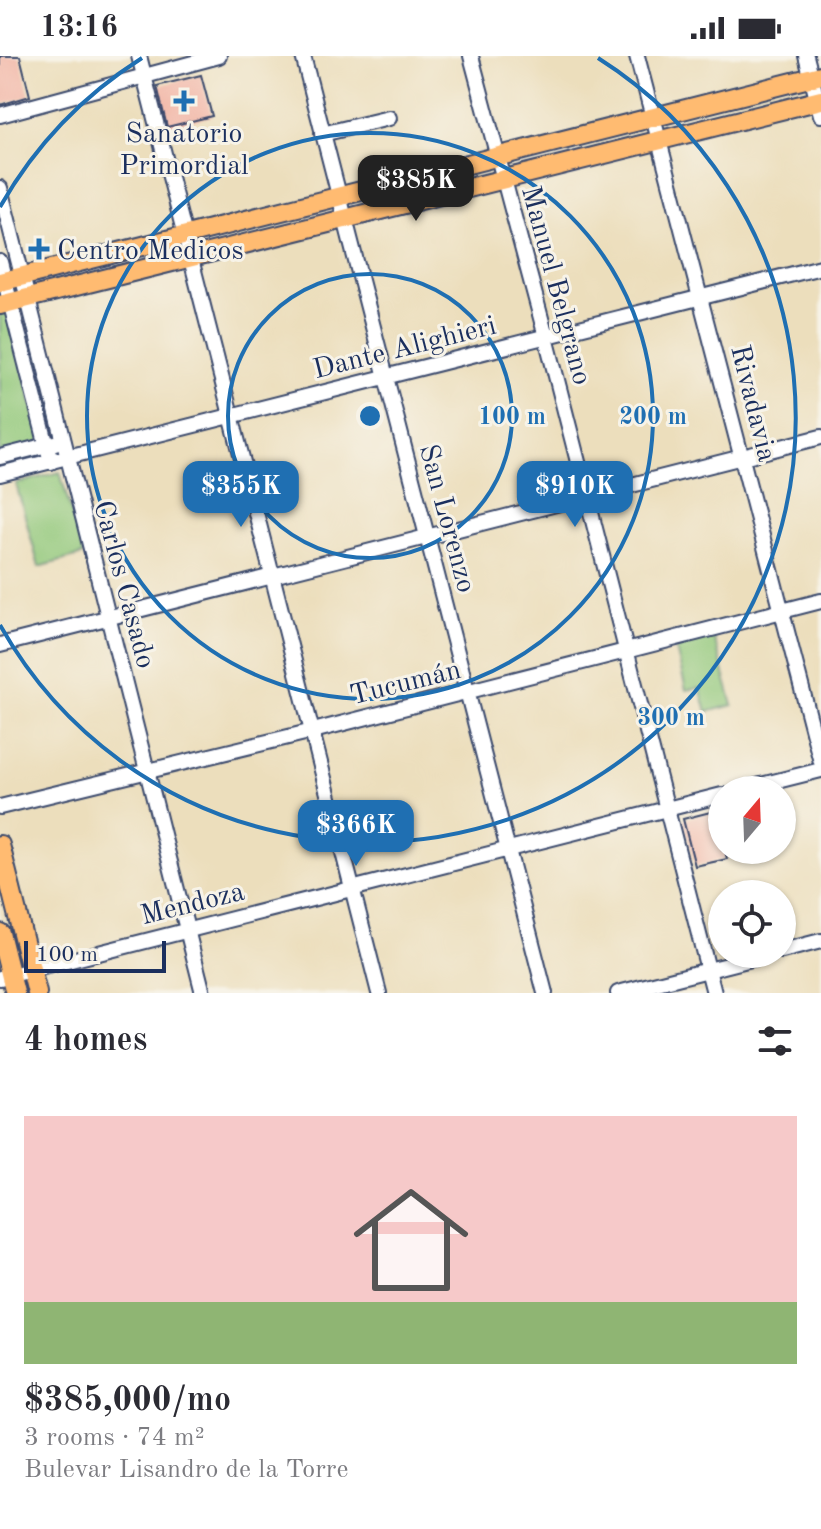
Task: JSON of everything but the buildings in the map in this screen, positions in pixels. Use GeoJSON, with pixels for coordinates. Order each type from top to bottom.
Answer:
{"type":"FeatureCollection","features":[{"type":"Feature","properties":{"kind":"main road"},"geometry":{"type":"LineString","coordinates":[[7,275],[184,235],[816,76]]}},
{"type":"Feature","properties":{"kind":"main road"},"geometry":{"type":"LineString","coordinates":[[12,302],[659,140],[820,105]]}},
{"type":"Feature","properties":{"kind":"main road"},"geometry":{"type":"LineString","coordinates":[[0,845],[37,993]]}},
{"type":"Feature","properties":{"kind":"main road"},"geometry":{"type":"LineString","coordinates":[[0,933],[8,982]]}},
{"type":"Feature","properties":{"kind":"street"},"geometry":{"type":"LineString","coordinates":[[139,56],[379,993]]}},
{"type":"Feature","properties":{"kind":"street"},"geometry":{"type":"LineString","coordinates":[[1,116],[219,56]]}},
{"type":"Feature","properties":{"kind":"street","name":"San Lorenzo"},"geometry":{"type":"LineString","coordinates":[[303,56],[545,993]]}},
{"type":"Feature","properties":{"kind":"street","name":"Manuel Belgrano"},"geometry":{"type":"LineString","coordinates":[[471,56],[714,993]]}},
{"type":"Feature","properties":{"kind":"street","name":"Rivadavia"},"geometry":{"type":"LineString","coordinates":[[637,56],[821,762]]}},
{"type":"Feature","properties":{"kind":"street"},"geometry":{"type":"LineString","coordinates":[[806,56],[816,76],[820,105]]}},
{"type":"Feature","properties":{"kind":"street"},"geometry":{"type":"LineString","coordinates":[[322,134],[389,118]]}},
{"type":"Feature","properties":{"kind":"street","name":"Carlos Casado"},"geometry":{"type":"LineString","coordinates":[[0,188],[12,302],[51,462]]}},
{"type":"Feature","properties":{"kind":"street","name":"Dante Alighieri"},"geometry":{"type":"LineString","coordinates":[[0,474],[821,267]]}},
{"type":"Feature","properties":{"kind":"street","name":"Carlos Casado"},"geometry":{"type":"LineString","coordinates":[[12,302],[63,442],[203,993]]}},
{"type":"Feature","properties":{"kind":"street"},"geometry":{"type":"LineString","coordinates":[[0,645],[821,437]]}},
{"type":"Feature","properties":{"kind":"street"},"geometry":{"type":"LineString","coordinates":[[0,457],[63,442]]}},
{"type":"Feature","properties":{"kind":"street","name":"Tucumán"},"geometry":{"type":"LineString","coordinates":[[0,807],[313,731],[821,601]]}},
{"type":"Feature","properties":{"kind":"street"},"geometry":{"type":"LineString","coordinates":[[796,776],[821,770]]}},
{"type":"Feature","properties":{"kind":"street","name":"Mendoza"},"geometry":{"type":"LineString","coordinates":[[8,982],[31,970],[708,799]]}},
{"type":"Feature","properties":{"kind":"street"},"geometry":{"type":"LineString","coordinates":[[796,947],[821,941]]}},
{"type":"Feature","properties":{"kind":"street"},"geometry":{"type":"LineString","coordinates":[[618,993],[717,968]]}},
{"type":"Feature","properties":{"kind":"green space"},"geometry":{"type":"Polygon","coordinates":[[[0,277],[42,443],[0,453],[0,277]]]}},
{"type":"Feature","properties":{"kind":"green space"},"geometry":{"type":"Polygon","coordinates":[[[60,472],[83,555],[39,567],[16,484],[60,472]]]}},
{"type":"Feature","properties":{"kind":"green space"},"geometry":{"type":"Polygon","coordinates":[[[713,635],[733,705],[707,712],[700,688],[686,690],[675,645],[713,635]]]}},
{"type":"Feature","properties":{"kind":"place","name":"Sanatorio Primordial"},"geometry":{"type":"Point","coordinates":[184,101]}},
{"type":"Feature","properties":{"kind":"place","name":"Centro Medicos"},"geometry":{"type":"Point","coordinates":[39,249]}}]}
